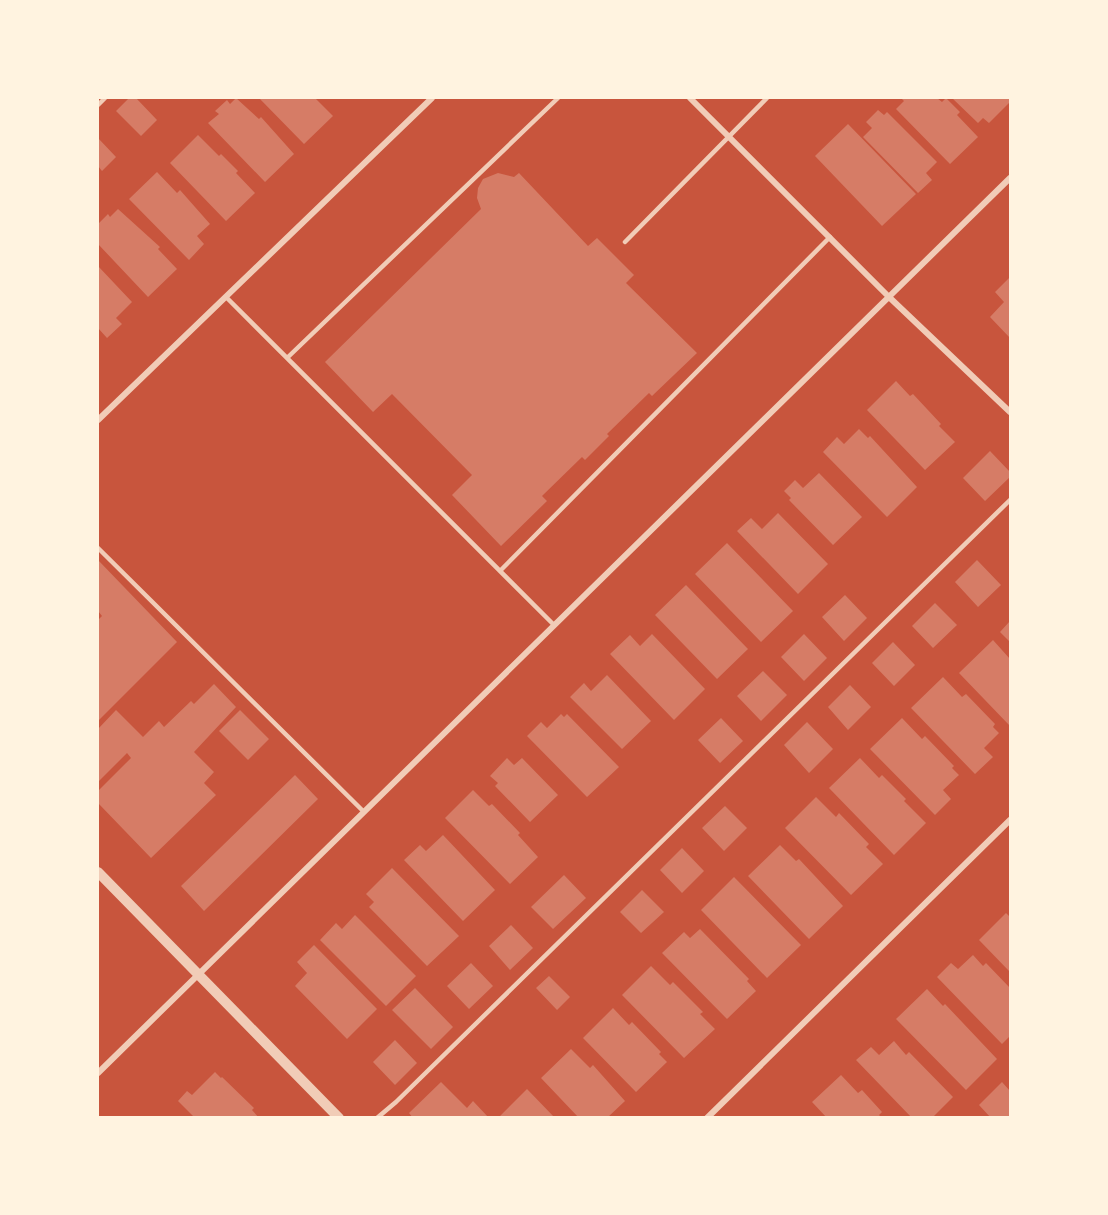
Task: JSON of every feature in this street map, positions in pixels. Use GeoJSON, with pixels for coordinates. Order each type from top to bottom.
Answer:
{"type":"FeatureCollection","features":[{"type":"Feature","properties":{"kind":"street"},"geometry":{"type":"LineString","coordinates":[[98,420],[432,98]]}},
{"type":"Feature","properties":{"kind":"street"},"geometry":{"type":"LineString","coordinates":[[690,98],[889,297],[1011,412]]}},
{"type":"Feature","properties":{"kind":"street"},"geometry":{"type":"LineString","coordinates":[[98,1073],[1011,178]]}},
{"type":"Feature","properties":{"kind":"street"},"geometry":{"type":"LineString","coordinates":[[707,1118],[1011,820]]}},
{"type":"Feature","properties":{"kind":"street"},"geometry":{"type":"LineString","coordinates":[[98,872],[339,1118]]}},
{"type":"Feature","properties":{"kind":"lane"},"geometry":{"type":"LineString","coordinates":[[98,105],[105,98]]}},
{"type":"Feature","properties":{"kind":"lane"},"geometry":{"type":"LineString","coordinates":[[287,358],[558,98]]}},
{"type":"Feature","properties":{"kind":"lane"},"geometry":{"type":"LineString","coordinates":[[625,242],[767,98]]}},
{"type":"Feature","properties":{"kind":"lane"},"geometry":{"type":"LineString","coordinates":[[500,571],[830,237]]}},
{"type":"Feature","properties":{"kind":"lane"},"geometry":{"type":"LineString","coordinates":[[226,297],[554,625]]}},
{"type":"Feature","properties":{"kind":"lane"},"geometry":{"type":"LineString","coordinates":[[377,1118],[396,1102],[1011,500]]}},
{"type":"Feature","properties":{"kind":"lane"},"geometry":{"type":"LineString","coordinates":[[98,548],[364,812]]}},
{"type":"Feature","properties":{"kind":"building"},"geometry":{"type":"Polygon","coordinates":[[[129,98],[136,98],[157,120],[141,136],[116,111],[129,98]]]}},
{"type":"Feature","properties":{"kind":"building"},"geometry":{"type":"Polygon","coordinates":[[[236,98],[259,119],[261,117],[294,154],[265,182],[208,123],[219,114],[215,111],[227,100],[230,104],[236,98]]]}},
{"type":"Feature","properties":{"kind":"building"},"geometry":{"type":"Polygon","coordinates":[[[259,98],[315,98],[333,116],[304,144],[259,98]]]}},
{"type":"Feature","properties":{"kind":"building"},"geometry":{"type":"Polygon","coordinates":[[[901,98],[937,98],[942,102],[946,98],[960,112],[957,115],[978,137],[950,164],[896,109],[904,101],[901,98]]]}},
{"type":"Feature","properties":{"kind":"building"},"geometry":{"type":"Polygon","coordinates":[[[952,98],[1010,98],[1010,102],[989,123],[983,118],[978,123],[952,98]]]}},
{"type":"Feature","properties":{"kind":"building"},"geometry":{"type":"Polygon","coordinates":[[[878,110],[884,115],[887,112],[937,162],[926,173],[932,180],[918,193],[863,137],[872,128],[866,122],[878,110]]]}},
{"type":"Feature","properties":{"kind":"building"},"geometry":{"type":"Polygon","coordinates":[[[848,124],[916,194],[882,226],[815,156],[848,124]]]}},
{"type":"Feature","properties":{"kind":"building"},"geometry":{"type":"Polygon","coordinates":[[[198,135],[238,171],[236,173],[255,193],[226,221],[170,163],[198,135]]]}},
{"type":"Feature","properties":{"kind":"building"},"geometry":{"type":"Polygon","coordinates":[[[98,138],[116,157],[102,171],[98,166],[98,138]]]}},
{"type":"Feature","properties":{"kind":"building"},"geometry":{"type":"Polygon","coordinates":[[[157,172],[177,193],[180,190],[210,224],[197,236],[204,244],[189,260],[129,199],[157,172]]]}},
{"type":"Feature","properties":{"kind":"building"},"geometry":{"type":"Polygon","coordinates":[[[498,173],[514,177],[519,173],[588,246],[597,238],[634,275],[626,283],[697,353],[652,396],[649,393],[607,434],[609,436],[585,460],[582,457],[542,496],[547,501],[501,546],[452,495],[472,475],[392,394],[373,412],[325,362],[481,209],[477,198],[478,188],[483,179],[498,173]]]}},
{"type":"Feature","properties":{"kind":"building"},"geometry":{"type":"Polygon","coordinates":[[[118,209],[160,247],[158,249],[177,269],[148,297],[98,244],[98,224],[108,214],[110,217],[118,209]]]}},
{"type":"Feature","properties":{"kind":"building"},"geometry":{"type":"Polygon","coordinates":[[[98,266],[132,302],[116,318],[122,324],[107,338],[98,328],[98,266]]]}},
{"type":"Feature","properties":{"kind":"building"},"geometry":{"type":"Polygon","coordinates":[[[1010,277],[1010,338],[990,317],[1004,302],[995,292],[1010,277]]]}},
{"type":"Feature","properties":{"kind":"building"},"geometry":{"type":"Polygon","coordinates":[[[896,381],[910,396],[913,394],[955,442],[925,470],[867,410],[896,381]]]}},
{"type":"Feature","properties":{"kind":"building"},"geometry":{"type":"Polygon","coordinates":[[[859,429],[868,438],[870,436],[917,487],[887,517],[823,452],[837,437],[844,444],[859,429]]]}},
{"type":"Feature","properties":{"kind":"building"},"geometry":{"type":"Polygon","coordinates":[[[990,451],[1010,472],[1010,477],[985,501],[963,478],[990,451]]]}},
{"type":"Feature","properties":{"kind":"building"},"geometry":{"type":"Polygon","coordinates":[[[819,473],[862,517],[833,545],[789,500],[791,498],[784,491],[795,480],[803,488],[819,473]]]}},
{"type":"Feature","properties":{"kind":"building"},"geometry":{"type":"Polygon","coordinates":[[[778,513],[828,564],[798,594],[737,531],[751,518],[762,529],[778,513]]]}},
{"type":"Feature","properties":{"kind":"building"},"geometry":{"type":"Polygon","coordinates":[[[727,543],[793,611],[761,642],[695,574],[727,543]]]}},
{"type":"Feature","properties":{"kind":"building"},"geometry":{"type":"Polygon","coordinates":[[[98,560],[177,642],[98,721],[98,620],[102,616],[98,611],[98,560]]]}},
{"type":"Feature","properties":{"kind":"building"},"geometry":{"type":"Polygon","coordinates":[[[977,560],[1001,585],[978,607],[955,582],[977,560]]]}},
{"type":"Feature","properties":{"kind":"building"},"geometry":{"type":"Polygon","coordinates":[[[686,585],[748,649],[717,679],[655,615],[686,585]]]}},
{"type":"Feature","properties":{"kind":"building"},"geometry":{"type":"Polygon","coordinates":[[[845,595],[867,618],[844,641],[822,617],[845,595]]]}},
{"type":"Feature","properties":{"kind":"building"},"geometry":{"type":"Polygon","coordinates":[[[935,603],[957,625],[933,648],[912,626],[935,603]]]}},
{"type":"Feature","properties":{"kind":"building"},"geometry":{"type":"Polygon","coordinates":[[[1010,621],[1010,642],[1000,632],[1010,621]]]}},
{"type":"Feature","properties":{"kind":"building"},"geometry":{"type":"Polygon","coordinates":[[[652,634],[705,689],[674,720],[610,654],[630,635],[640,646],[652,634]]]}},
{"type":"Feature","properties":{"kind":"building"},"geometry":{"type":"Polygon","coordinates":[[[804,634],[827,658],[804,681],[781,657],[804,634]]]}},
{"type":"Feature","properties":{"kind":"building"},"geometry":{"type":"Polygon","coordinates":[[[993,640],[1010,659],[1010,726],[959,673],[993,640]]]}},
{"type":"Feature","properties":{"kind":"building"},"geometry":{"type":"Polygon","coordinates":[[[893,642],[915,665],[894,686],[872,663],[893,642]]]}},
{"type":"Feature","properties":{"kind":"building"},"geometry":{"type":"Polygon","coordinates":[[[763,671],[787,695],[761,721],[737,696],[763,671]]]}},
{"type":"Feature","properties":{"kind":"building"},"geometry":{"type":"Polygon","coordinates":[[[607,675],[651,721],[622,749],[570,697],[584,683],[591,691],[607,675]]]}},
{"type":"Feature","properties":{"kind":"building"},"geometry":{"type":"Polygon","coordinates":[[[943,677],[962,697],[966,694],[995,724],[993,727],[999,733],[984,748],[993,757],[975,774],[911,708],[943,677]]]}},
{"type":"Feature","properties":{"kind":"building"},"geometry":{"type":"Polygon","coordinates":[[[214,684],[236,707],[194,752],[214,772],[204,783],[216,795],[151,858],[98,803],[98,791],[131,758],[127,753],[98,782],[98,729],[116,710],[143,737],[159,721],[164,727],[191,701],[194,704],[214,684]]]}},
{"type":"Feature","properties":{"kind":"building"},"geometry":{"type":"Polygon","coordinates":[[[850,685],[871,707],[848,730],[828,707],[850,685]]]}},
{"type":"Feature","properties":{"kind":"building"},"geometry":{"type":"Polygon","coordinates":[[[240,710],[269,739],[248,760],[219,731],[240,710]]]}},
{"type":"Feature","properties":{"kind":"building"},"geometry":{"type":"Polygon","coordinates":[[[561,714],[564,717],[567,714],[619,767],[587,797],[527,736],[541,722],[547,728],[561,714]]]}},
{"type":"Feature","properties":{"kind":"building"},"geometry":{"type":"Polygon","coordinates":[[[721,718],[743,741],[720,763],[698,740],[721,718]]]}},
{"type":"Feature","properties":{"kind":"building"},"geometry":{"type":"Polygon","coordinates":[[[902,718],[922,739],[925,736],[954,766],[952,768],[959,775],[943,790],[951,799],[935,815],[870,749],[902,718]]]}},
{"type":"Feature","properties":{"kind":"building"},"geometry":{"type":"Polygon","coordinates":[[[807,722],[833,749],[809,773],[784,745],[807,722]]]}},
{"type":"Feature","properties":{"kind":"building"},"geometry":{"type":"Polygon","coordinates":[[[507,758],[514,765],[522,758],[558,795],[530,822],[495,786],[498,783],[490,776],[507,758]]]}},
{"type":"Feature","properties":{"kind":"building"},"geometry":{"type":"Polygon","coordinates":[[[860,758],[879,778],[882,775],[926,823],[894,855],[829,788],[860,758]]]}},
{"type":"Feature","properties":{"kind":"building"},"geometry":{"type":"Polygon","coordinates":[[[295,775],[318,799],[204,911],[181,886],[295,775]]]}},
{"type":"Feature","properties":{"kind":"building"},"geometry":{"type":"Polygon","coordinates":[[[473,790],[489,806],[492,804],[520,833],[518,835],[538,857],[510,884],[445,818],[473,790]]]}},
{"type":"Feature","properties":{"kind":"building"},"geometry":{"type":"Polygon","coordinates":[[[816,797],[836,817],[839,813],[869,844],[866,847],[883,864],[851,895],[785,828],[816,797]]]}},
{"type":"Feature","properties":{"kind":"building"},"geometry":{"type":"Polygon","coordinates":[[[725,806],[747,828],[724,851],[702,828],[725,806]]]}},
{"type":"Feature","properties":{"kind":"building"},"geometry":{"type":"Polygon","coordinates":[[[443,835],[495,890],[463,921],[404,860],[420,845],[426,851],[443,835]]]}},
{"type":"Feature","properties":{"kind":"building"},"geometry":{"type":"Polygon","coordinates":[[[780,845],[796,861],[799,859],[843,906],[809,939],[748,876],[780,845]]]}},
{"type":"Feature","properties":{"kind":"building"},"geometry":{"type":"Polygon","coordinates":[[[682,848],[704,871],[682,893],[660,870],[682,848]]]}},
{"type":"Feature","properties":{"kind":"building"},"geometry":{"type":"Polygon","coordinates":[[[392,868],[459,936],[427,966],[369,907],[374,902],[366,894],[392,868]]]}},
{"type":"Feature","properties":{"kind":"building"},"geometry":{"type":"Polygon","coordinates":[[[564,875],[586,898],[553,929],[531,907],[564,875]]]}},
{"type":"Feature","properties":{"kind":"building"},"geometry":{"type":"Polygon","coordinates":[[[734,877],[801,945],[767,978],[701,910],[734,877]]]}},
{"type":"Feature","properties":{"kind":"building"},"geometry":{"type":"Polygon","coordinates":[[[642,890],[664,912],[641,933],[620,912],[642,890]]]}},
{"type":"Feature","properties":{"kind":"building"},"geometry":{"type":"Polygon","coordinates":[[[1006,913],[1010,917],[1010,972],[979,940],[1006,913]]]}},
{"type":"Feature","properties":{"kind":"building"},"geometry":{"type":"Polygon","coordinates":[[[355,915],[416,976],[386,1006],[320,940],[336,923],[342,929],[355,915]]]}},
{"type":"Feature","properties":{"kind":"building"},"geometry":{"type":"Polygon","coordinates":[[[511,925],[533,948],[510,970],[489,946],[511,925]]]}},
{"type":"Feature","properties":{"kind":"building"},"geometry":{"type":"Polygon","coordinates":[[[700,929],[749,979],[747,981],[756,991],[727,1019],[662,953],[684,932],[690,938],[700,929]]]}},
{"type":"Feature","properties":{"kind":"building"},"geometry":{"type":"Polygon","coordinates":[[[314,945],[377,1009],[347,1039],[295,986],[307,973],[297,962],[314,945]]]}},
{"type":"Feature","properties":{"kind":"building"},"geometry":{"type":"Polygon","coordinates":[[[973,955],[983,966],[986,963],[1010,988],[1010,1036],[1002,1044],[937,977],[951,963],[958,969],[973,955]]]}},
{"type":"Feature","properties":{"kind":"building"},"geometry":{"type":"Polygon","coordinates":[[[471,963],[493,986],[469,1009],[447,986],[471,963]]]}},
{"type":"Feature","properties":{"kind":"building"},"geometry":{"type":"Polygon","coordinates":[[[651,966],[670,985],[673,982],[703,1012],[700,1014],[715,1029],[684,1058],[622,995],[651,966]]]}},
{"type":"Feature","properties":{"kind":"building"},"geometry":{"type":"Polygon","coordinates":[[[549,976],[570,997],[557,1010],[536,988],[549,976]]]}},
{"type":"Feature","properties":{"kind":"building"},"geometry":{"type":"Polygon","coordinates":[[[415,988],[453,1027],[431,1049],[392,1010],[415,988]]]}},
{"type":"Feature","properties":{"kind":"building"},"geometry":{"type":"Polygon","coordinates":[[[927,989],[943,1006],[945,1004],[997,1059],[966,1090],[896,1019],[927,989]]]}},
{"type":"Feature","properties":{"kind":"building"},"geometry":{"type":"Polygon","coordinates":[[[613,1008],[629,1025],[632,1022],[661,1052],[659,1054],[667,1062],[636,1092],[583,1038],[613,1008]]]}},
{"type":"Feature","properties":{"kind":"building"},"geometry":{"type":"Polygon","coordinates":[[[395,1040],[417,1063],[395,1085],[373,1062],[395,1040]]]}},
{"type":"Feature","properties":{"kind":"building"},"geometry":{"type":"Polygon","coordinates":[[[894,1041],[906,1055],[909,1052],[953,1097],[932,1118],[912,1118],[856,1060],[871,1047],[879,1055],[894,1041]]]}},
{"type":"Feature","properties":{"kind":"building"},"geometry":{"type":"Polygon","coordinates":[[[571,1049],[590,1068],[593,1065],[625,1101],[607,1118],[579,1118],[541,1078],[571,1049]]]}},
{"type":"Feature","properties":{"kind":"building"},"geometry":{"type":"Polygon","coordinates":[[[215,1072],[254,1108],[252,1110],[259,1118],[195,1118],[178,1101],[187,1091],[192,1095],[215,1072]]]}},
{"type":"Feature","properties":{"kind":"building"},"geometry":{"type":"Polygon","coordinates":[[[841,1075],[858,1093],[862,1090],[882,1112],[879,1115],[882,1118],[827,1118],[812,1102],[841,1075]]]}},
{"type":"Feature","properties":{"kind":"building"},"geometry":{"type":"Polygon","coordinates":[[[441,1082],[467,1108],[473,1101],[489,1118],[413,1118],[409,1113],[441,1082]]]}},
{"type":"Feature","properties":{"kind":"building"},"geometry":{"type":"Polygon","coordinates":[[[1002,1082],[1010,1091],[1010,1118],[991,1118],[979,1105],[1002,1082]]]}},
{"type":"Feature","properties":{"kind":"building"},"geometry":{"type":"Polygon","coordinates":[[[527,1089],[555,1118],[498,1118],[527,1089]]]}}]}
